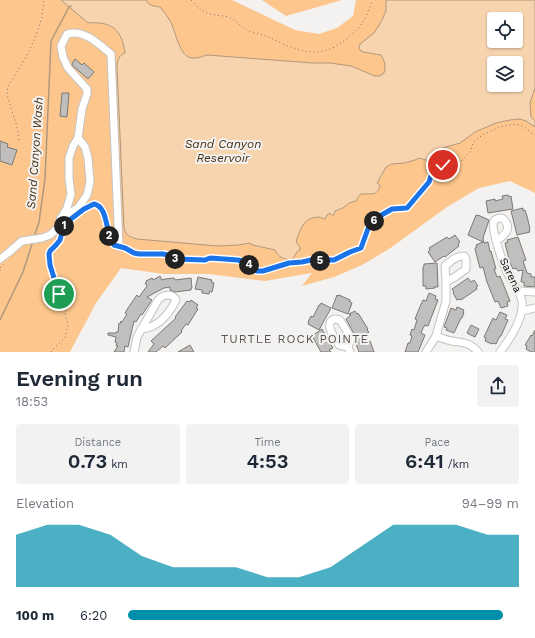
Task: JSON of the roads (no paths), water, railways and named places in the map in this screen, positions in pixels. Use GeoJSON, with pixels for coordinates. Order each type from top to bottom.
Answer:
{"type":"FeatureCollection","features":[{"type":"Feature","properties":{"kind":"street"},"geometry":{"type":"LineString","coordinates":[[0,259],[22,241],[42,238],[50,235],[58,228],[71,194],[69,158],[73,146],[78,138],[82,108],[87,94],[87,88],[68,68],[63,57],[61,46],[67,34],[73,33],[82,34],[89,37],[112,54],[119,247]]}},
{"type":"Feature","properties":{"kind":"street"},"geometry":{"type":"LineString","coordinates":[[61,218],[78,208],[87,195],[90,182],[88,158],[85,147],[78,138]]}},
{"type":"Feature","properties":{"kind":"street","name":"Sarena"},"geometry":{"type":"LineString","coordinates":[[496,241],[508,274],[519,291],[522,301],[522,311],[515,329],[500,352]]}},
{"type":"Feature","properties":{"kind":"street"},"geometry":{"type":"LineString","coordinates":[[426,352],[436,336],[446,301],[446,282]]}},
{"type":"Feature","properties":{"kind":"street"},"geometry":{"type":"LineString","coordinates":[[519,291],[535,292]]}},
{"type":"Feature","properties":{"kind":"street"},"geometry":{"type":"LineString","coordinates":[[134,352],[137,337],[141,329],[161,297],[172,295],[175,298],[175,303],[164,318],[153,326],[141,329]]}},
{"type":"Feature","properties":{"kind":"street"},"geometry":{"type":"LineString","coordinates":[[522,311],[535,308]]}},
{"type":"Feature","properties":{"kind":"street"},"geometry":{"type":"LineString","coordinates":[[436,336],[450,341],[466,343],[471,345],[478,352]]}},
{"type":"Feature","properties":{"kind":"water","name":"Sand Canyon Reservoir"},"geometry":{"type":"Polygon","coordinates":[[[61,0],[146,0],[150,5],[160,7],[164,11],[171,22],[181,49],[184,54],[192,58],[207,55],[330,63],[351,66],[375,76],[380,76],[384,73],[385,68],[381,55],[363,52],[359,48],[360,44],[374,33],[381,22],[386,11],[386,0],[535,0],[535,88],[530,103],[531,117],[535,121],[535,127],[520,119],[496,123],[475,132],[460,143],[443,148],[441,154],[429,161],[419,158],[404,163],[392,164],[386,167],[377,183],[380,185],[379,189],[375,193],[361,194],[356,201],[349,203],[343,208],[335,211],[334,215],[330,213],[325,219],[318,217],[312,218],[306,222],[301,228],[296,242],[300,247],[300,250],[291,260],[281,257],[275,250],[249,243],[217,246],[137,239],[128,235],[125,232],[124,227],[117,63],[121,55],[125,53],[124,45],[118,33],[114,29],[103,24],[88,23],[61,0]]]}},
{"type":"Feature","properties":{"kind":"waterway","name":"Sand Canyon Wash"},"geometry":{"type":"LineString","coordinates":[[34,237],[39,222],[45,179],[51,41],[69,7],[71,6]]}},
{"type":"Feature","properties":{"kind":"waterway","name":"Sand Canyon Wash"},"geometry":{"type":"LineString","coordinates":[[0,320],[23,272],[33,241]]}},
{"type":"Feature","properties":{"kind":"district","name":"TURTLE ROCK POINTE"},"geometry":{"type":"Point","coordinates":[295,339]}}]}
